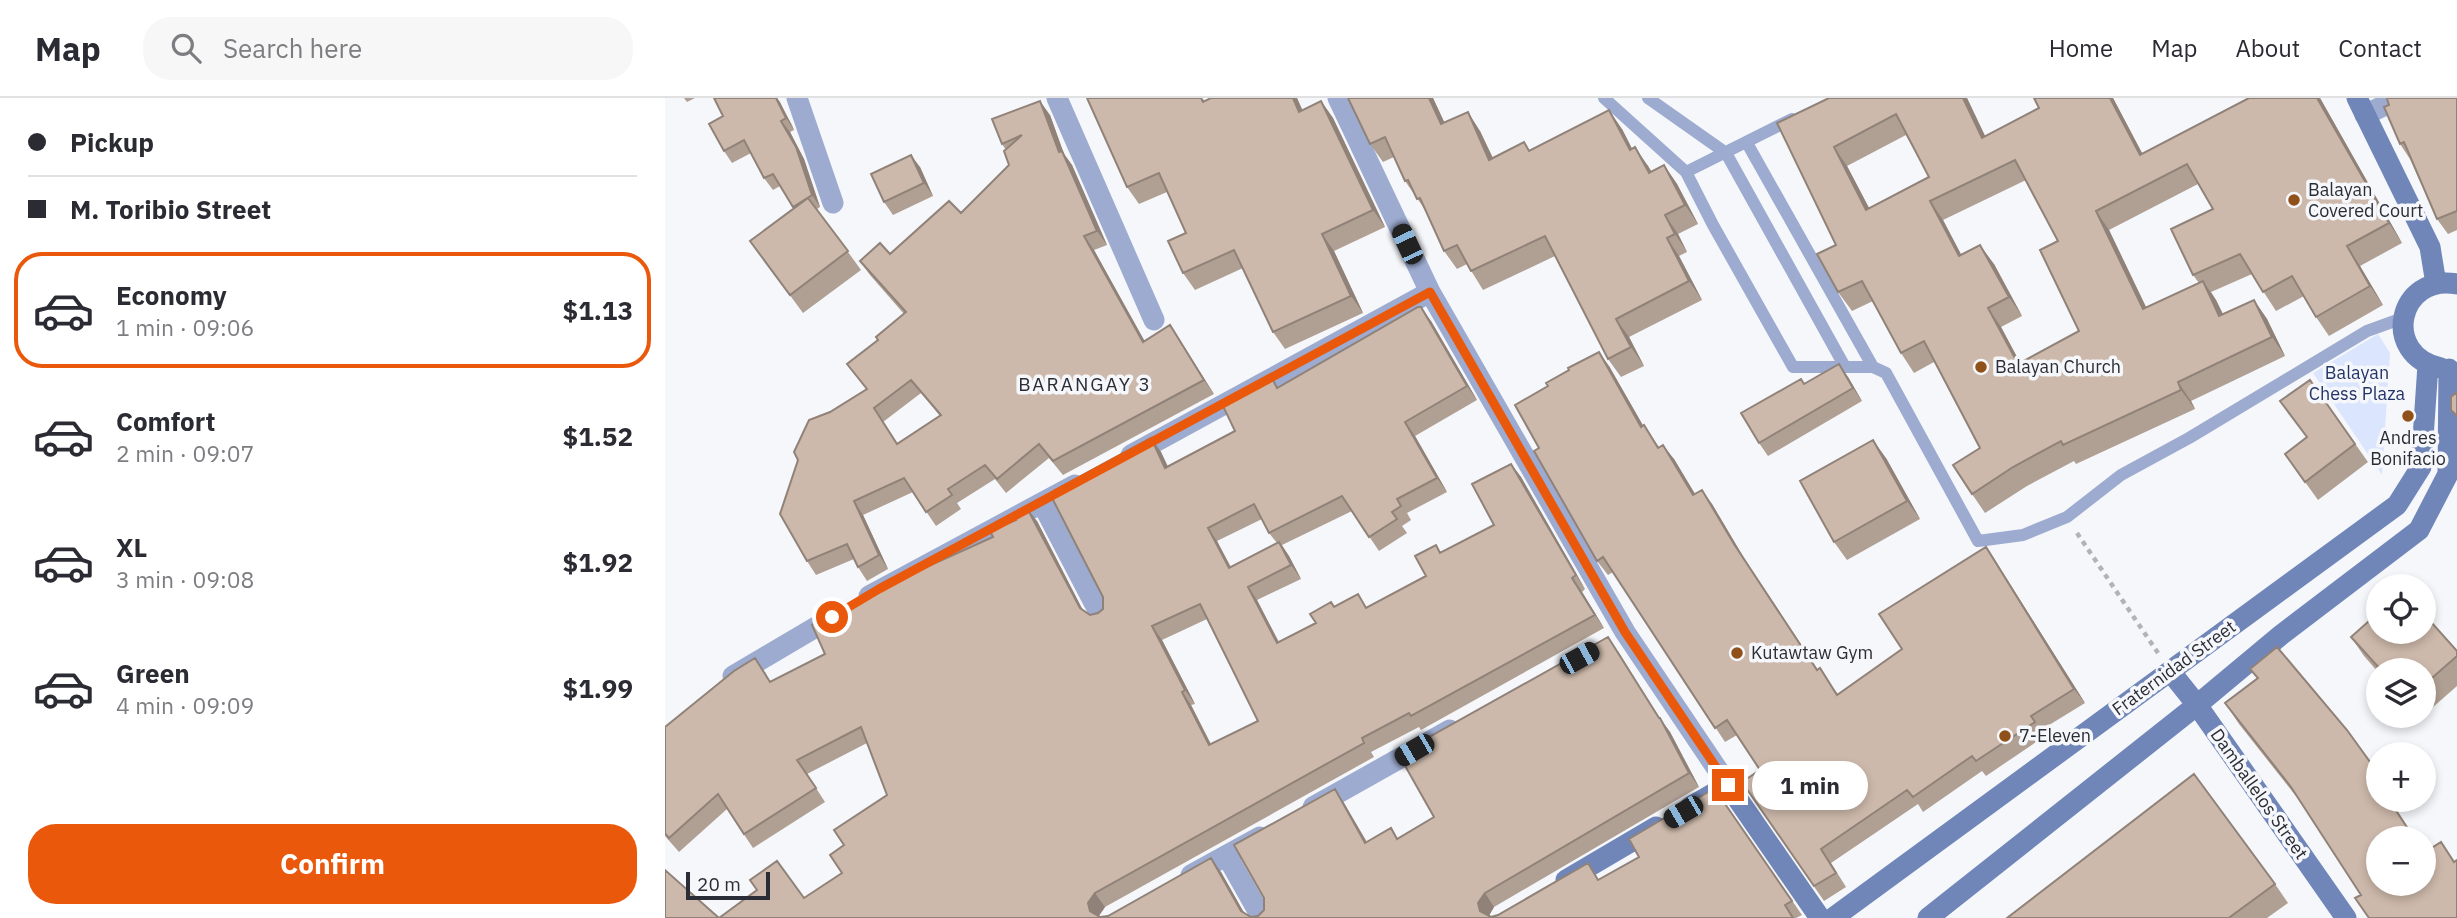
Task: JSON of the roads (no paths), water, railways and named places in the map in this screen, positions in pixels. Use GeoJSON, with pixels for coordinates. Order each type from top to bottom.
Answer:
{"type":"FeatureCollection","features":[{"type":"Feature","properties":{"kind":"street"},"geometry":{"type":"LineString","coordinates":[[797,98],[833,203]]}},
{"type":"Feature","properties":{"kind":"street"},"geometry":{"type":"LineString","coordinates":[[1057,98],[1154,320]]}},
{"type":"Feature","properties":{"kind":"street"},"geometry":{"type":"LineString","coordinates":[[1338,98],[1430,292],[1625,632],[1820,918]]}},
{"type":"Feature","properties":{"kind":"street"},"geometry":{"type":"LineString","coordinates":[[1928,918],[2281,635],[2420,530],[2448,474],[2445,367],[2414,355],[2406,342],[2403,318],[2414,296],[2446,284],[2361,106],[2399,98]]}},
{"type":"Feature","properties":{"kind":"street"},"geometry":{"type":"LineString","coordinates":[[1114,464],[1430,292]]}},
{"type":"Feature","properties":{"kind":"street","name":"Fraternidad Street"},"geometry":{"type":"LineString","coordinates":[[1833,918],[2396,505],[2421,467],[2445,367]]}},
{"type":"Feature","properties":{"kind":"street"},"geometry":{"type":"LineString","coordinates":[[716,691],[736,674],[879,589],[1090,477]]}},
{"type":"Feature","properties":{"kind":"street"},"geometry":{"type":"LineString","coordinates":[[1041,503],[1101,616]]}},
{"type":"Feature","properties":{"kind":"street"},"geometry":{"type":"LineString","coordinates":[[1601,645],[1625,632]]}},
{"type":"Feature","properties":{"kind":"street","name":"Damballelos Street"},"geometry":{"type":"LineString","coordinates":[[2170,671],[2197,705],[2346,918]]}},
{"type":"Feature","properties":{"kind":"street"},"geometry":{"type":"LineString","coordinates":[[1299,815],[1468,720]]}},
{"type":"Feature","properties":{"kind":"street"},"geometry":{"type":"LineString","coordinates":[[1549,890],[1728,785]]}},
{"type":"Feature","properties":{"kind":"street"},"geometry":{"type":"LineString","coordinates":[[1169,887],[1275,828]]}},
{"type":"Feature","properties":{"kind":"street"},"geometry":{"type":"LineString","coordinates":[[1227,856],[1262,918]]}},
{"type":"Feature","properties":{"kind":"lane"},"geometry":{"type":"LineString","coordinates":[[1604,98],[1686,172],[1713,226],[1793,366],[1873,368],[1887,373],[1978,541],[2023,535],[2067,517],[2121,475],[2189,438],[2367,331],[2403,318]]}},
{"type":"Feature","properties":{"kind":"lane"},"geometry":{"type":"LineString","coordinates":[[1649,98],[1726,153],[1845,367]]}},
{"type":"Feature","properties":{"kind":"lane"},"geometry":{"type":"LineString","coordinates":[[1686,172],[1808,111]]}},
{"type":"Feature","properties":{"kind":"lane"},"geometry":{"type":"LineString","coordinates":[[1747,142],[1873,368]]}},
{"type":"Feature","properties":{"kind":"place","name":"Balayan Covered Court"},"geometry":{"type":"Point","coordinates":[2294,200]}},
{"type":"Feature","properties":{"kind":"place","name":"Balayan Church"},"geometry":{"type":"Point","coordinates":[1981,367]}},
{"type":"Feature","properties":{"kind":"place","name":"Andres Bonifacio"},"geometry":{"type":"Point","coordinates":[2408,416]}},
{"type":"Feature","properties":{"kind":"place","name":"Kutawtaw Gym"},"geometry":{"type":"Point","coordinates":[1737,653]}},
{"type":"Feature","properties":{"kind":"place","name":"7-Eleven"},"geometry":{"type":"Point","coordinates":[2005,736]}},
{"type":"Feature","properties":{"kind":"district","name":"BARANGAY 3"},"geometry":{"type":"Point","coordinates":[1085,384]}},
{"type":"Feature","properties":{"kind":"park label","name":"Balayan Chess Plaza"},"geometry":{"type":"Point","coordinates":[2357,383]}}]}
